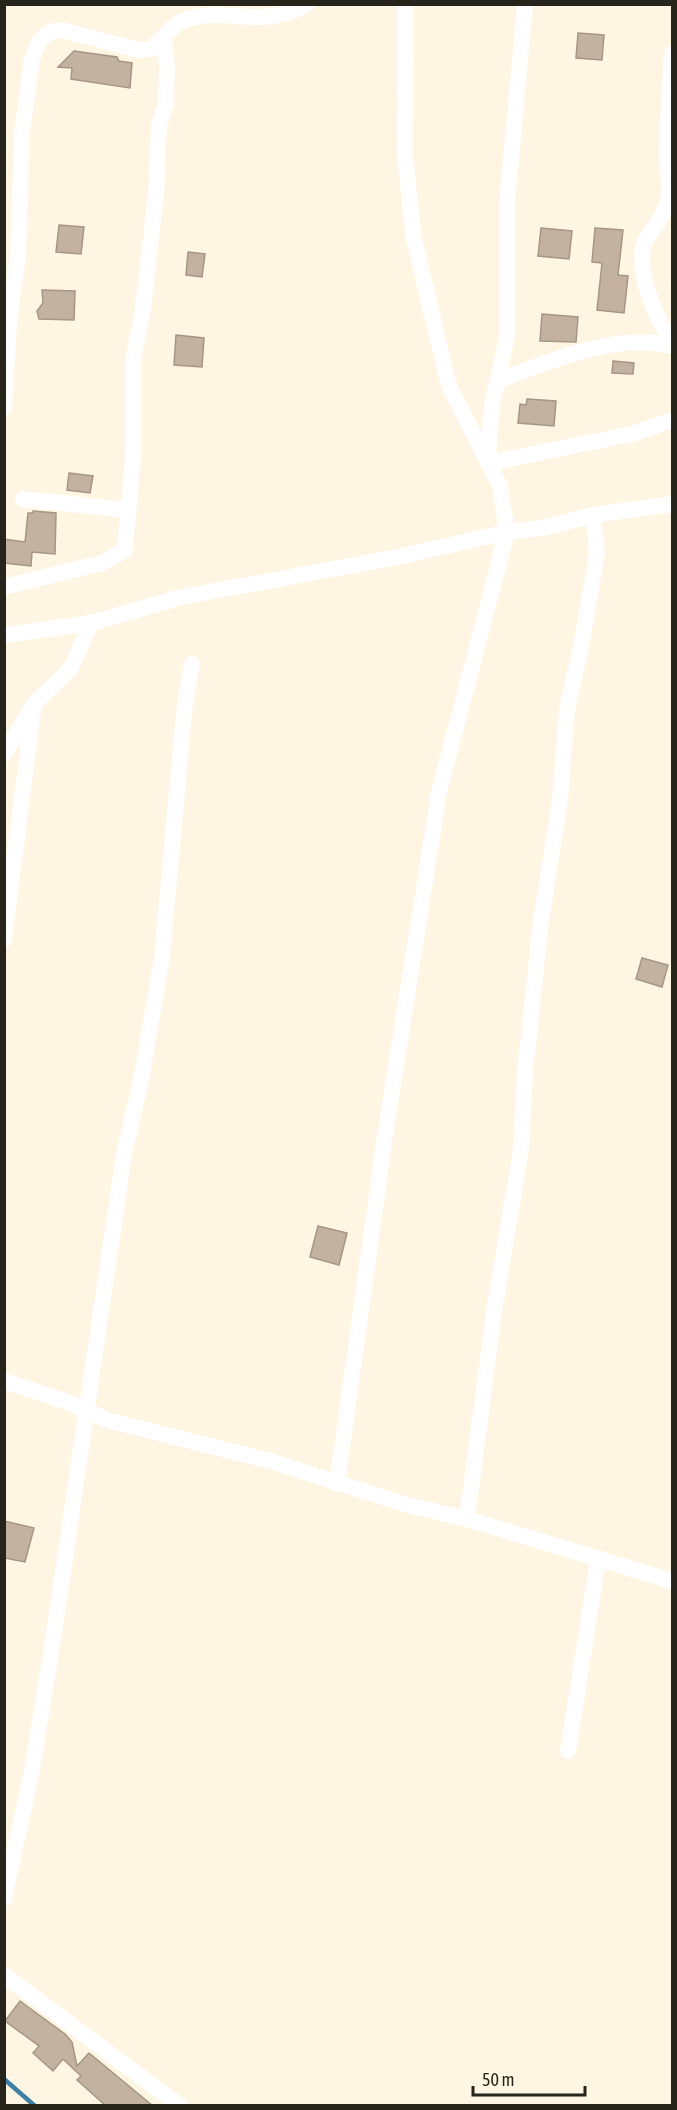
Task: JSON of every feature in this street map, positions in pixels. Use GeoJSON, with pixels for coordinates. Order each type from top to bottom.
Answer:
{"type":"FeatureCollection","features":[{"type":"Feature","properties":{"kind":"street"},"geometry":{"type":"LineString","coordinates":[[4,408],[9,324],[18,255],[22,133],[32,59],[39,41],[50,32],[62,30],[139,50],[151,49],[186,19],[211,16],[278,18],[307,4]]}},
{"type":"Feature","properties":{"kind":"street"},"geometry":{"type":"LineString","coordinates":[[337,1484],[385,1136],[439,792],[507,532],[500,486],[449,386],[414,239],[405,156],[406,4]]}},
{"type":"Feature","properties":{"kind":"street"},"geometry":{"type":"LineString","coordinates":[[488,462],[488,434],[507,336],[507,204],[525,4]]}},
{"type":"Feature","properties":{"kind":"street"},"geometry":{"type":"LineString","coordinates":[[4,587],[102,563],[125,550],[134,446],[134,355],[142,315],[156,195],[159,125],[166,103],[167,66],[164,36]]}},
{"type":"Feature","properties":{"kind":"street"},"geometry":{"type":"LineString","coordinates":[[672,54],[667,156],[669,191],[660,222],[646,239],[640,256],[649,293],[663,327],[672,341]]}},
{"type":"Feature","properties":{"kind":"street"},"geometry":{"type":"LineString","coordinates":[[498,380],[617,342],[653,341],[672,346]]}},
{"type":"Feature","properties":{"kind":"street"},"geometry":{"type":"LineString","coordinates":[[488,462],[632,434],[672,420]]}},
{"type":"Feature","properties":{"kind":"street"},"geometry":{"type":"LineString","coordinates":[[23,499],[127,510]]}},
{"type":"Feature","properties":{"kind":"street"},"geometry":{"type":"LineString","coordinates":[[4,635],[91,623],[181,597],[399,557],[507,532],[543,528],[592,515],[672,504]]}},
{"type":"Feature","properties":{"kind":"street"},"geometry":{"type":"LineString","coordinates":[[467,1519],[494,1312],[520,1149],[525,1073],[541,921],[560,800],[567,710],[597,553],[592,515]]}},
{"type":"Feature","properties":{"kind":"street"},"geometry":{"type":"LineString","coordinates":[[4,754],[34,704],[70,668],[91,623]]}},
{"type":"Feature","properties":{"kind":"street"},"geometry":{"type":"LineString","coordinates":[[4,1898],[33,1765],[124,1154],[141,1080],[162,957],[185,703],[192,664]]}},
{"type":"Feature","properties":{"kind":"street"},"geometry":{"type":"LineString","coordinates":[[4,939],[34,704]]}},
{"type":"Feature","properties":{"kind":"street"},"geometry":{"type":"LineString","coordinates":[[4,1381],[65,1401],[85,1412],[110,1421],[270,1461],[337,1484],[467,1519],[672,1581]]}},
{"type":"Feature","properties":{"kind":"street"},"geometry":{"type":"LineString","coordinates":[[568,1751],[598,1560]]}},
{"type":"Feature","properties":{"kind":"street"},"geometry":{"type":"LineString","coordinates":[[4,1975],[180,2106]]}},
{"type":"Feature","properties":{"kind":"building"},"geometry":{"type":"Polygon","coordinates":[[[578,33],[604,35],[602,60],[576,58],[578,33]]]}},
{"type":"Feature","properties":{"kind":"building"},"geometry":{"type":"Polygon","coordinates":[[[74,51],[117,57],[119,61],[132,63],[130,88],[71,79],[72,68],[58,67],[74,51]]]}},
{"type":"Feature","properties":{"kind":"building"},"geometry":{"type":"Polygon","coordinates":[[[59,225],[84,227],[81,254],[56,252],[59,225]]]}},
{"type":"Feature","properties":{"kind":"building"},"geometry":{"type":"Polygon","coordinates":[[[541,228],[572,231],[569,259],[538,256],[541,228]]]}},
{"type":"Feature","properties":{"kind":"building"},"geometry":{"type":"Polygon","coordinates":[[[595,228],[623,230],[618,275],[628,276],[624,313],[597,310],[602,263],[592,262],[595,228]]]}},
{"type":"Feature","properties":{"kind":"building"},"geometry":{"type":"Polygon","coordinates":[[[188,252],[205,254],[202,277],[186,275],[188,252]]]}},
{"type":"Feature","properties":{"kind":"building"},"geometry":{"type":"Polygon","coordinates":[[[42,290],[75,291],[74,320],[39,319],[37,311],[43,303],[42,290]]]}},
{"type":"Feature","properties":{"kind":"building"},"geometry":{"type":"Polygon","coordinates":[[[542,314],[578,317],[576,342],[540,341],[542,314]]]}},
{"type":"Feature","properties":{"kind":"building"},"geometry":{"type":"Polygon","coordinates":[[[176,335],[204,338],[202,367],[174,365],[176,335]]]}},
{"type":"Feature","properties":{"kind":"building"},"geometry":{"type":"Polygon","coordinates":[[[613,361],[634,363],[633,374],[612,373],[613,361]]]}},
{"type":"Feature","properties":{"kind":"building"},"geometry":{"type":"Polygon","coordinates":[[[527,399],[556,401],[554,426],[518,423],[520,404],[526,405],[527,399]]]}},
{"type":"Feature","properties":{"kind":"building"},"geometry":{"type":"Polygon","coordinates":[[[69,473],[93,476],[90,493],[67,490],[69,473]]]}},
{"type":"Feature","properties":{"kind":"building"},"geometry":{"type":"Polygon","coordinates":[[[33,511],[56,513],[55,554],[32,552],[31,566],[4,563],[4,539],[25,542],[28,513],[33,513],[33,511]]]}},
{"type":"Feature","properties":{"kind":"building"},"geometry":{"type":"Polygon","coordinates":[[[642,958],[668,965],[662,987],[636,979],[642,958]]]}},
{"type":"Feature","properties":{"kind":"building"},"geometry":{"type":"Polygon","coordinates":[[[318,1226],[347,1233],[339,1265],[310,1257],[318,1226]]]}},
{"type":"Feature","properties":{"kind":"building"},"geometry":{"type":"Polygon","coordinates":[[[4,1521],[34,1528],[25,1562],[4,1558],[4,1521]]]}},
{"type":"Feature","properties":{"kind":"building"},"geometry":{"type":"Polygon","coordinates":[[[20,2001],[65,2034],[72,2042],[77,2066],[89,2053],[153,2106],[106,2106],[77,2080],[81,2076],[63,2059],[53,2071],[33,2053],[39,2046],[5,2021],[20,2001]]]}},
{"type":"Feature","properties":{"kind":"waterway"},"geometry":{"type":"LineString","coordinates":[[4,2079],[35,2106]]}}]}
